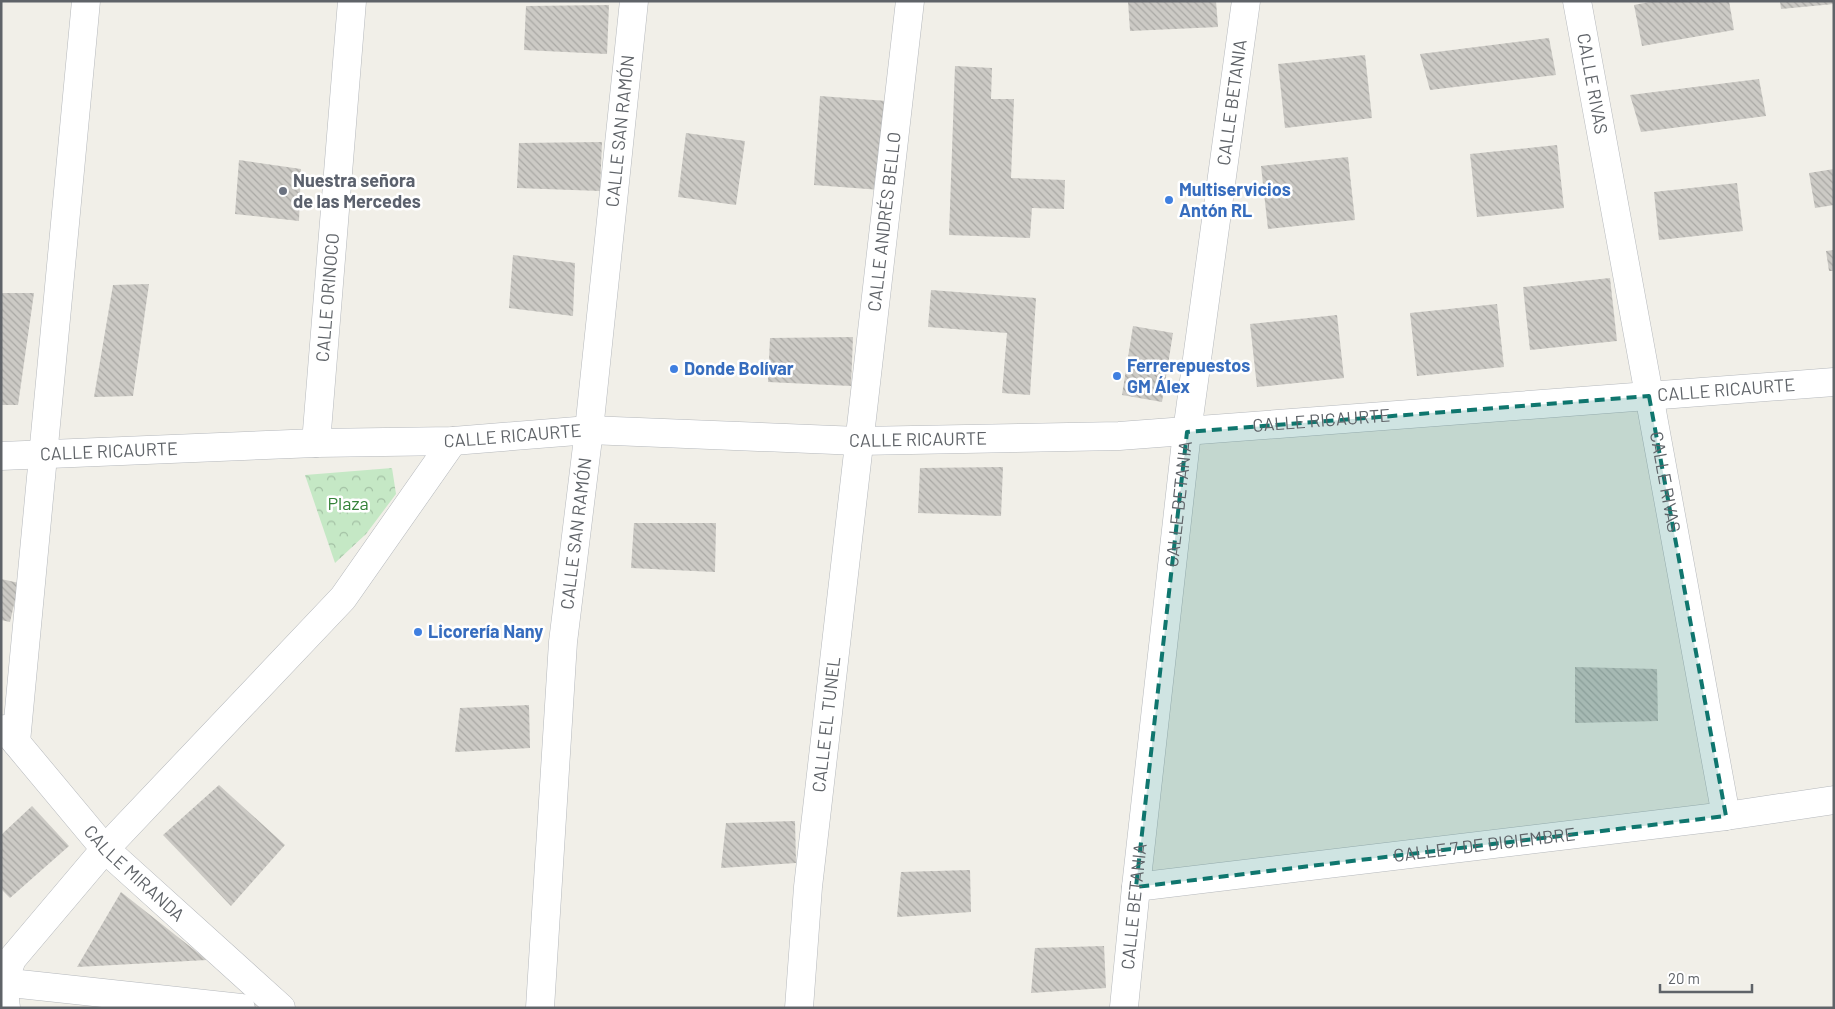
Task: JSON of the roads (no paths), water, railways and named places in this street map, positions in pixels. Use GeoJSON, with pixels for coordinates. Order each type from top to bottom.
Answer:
{"type":"FeatureCollection","features":[{"type":"Feature","properties":{"kind":"street"},"geometry":{"type":"LineString","coordinates":[[9,733],[42,454],[86,1]]}},
{"type":"Feature","properties":{"kind":"street","name":"CALLE ORINOCO"},"geometry":{"type":"LineString","coordinates":[[316,443],[352,1]]}},
{"type":"Feature","properties":{"kind":"street","name":"CALLE SAN RAMÓN"},"geometry":{"type":"LineString","coordinates":[[540,1008],[563,642],[589,430],[634,1]]}},
{"type":"Feature","properties":{"kind":"street","name":"CALLE ANDRÉS BELLO"},"geometry":{"type":"LineString","coordinates":[[859,441],[910,1]]}},
{"type":"Feature","properties":{"kind":"street","name":"CALLE BETANIA"},"geometry":{"type":"LineString","coordinates":[[1124,1007],[1187,432],[1246,1]]}},
{"type":"Feature","properties":{"kind":"street","name":"CALLE RIVAS"},"geometry":{"type":"LineString","coordinates":[[1577,1],[1726,816]]}},
{"type":"Feature","properties":{"kind":"street","name":"CALLE RICAURTE"},"geometry":{"type":"LineString","coordinates":[[1,456],[316,443],[453,442],[589,430],[859,441],[1119,436],[1834,382]]}},
{"type":"Feature","properties":{"kind":"street","name":"CALLE EL TUNEL"},"geometry":{"type":"LineString","coordinates":[[799,1008],[808,887],[859,441]]}},
{"type":"Feature","properties":{"kind":"street"},"geometry":{"type":"LineString","coordinates":[[241,1008],[3,991],[12,959],[105,849],[344,598],[453,442]]}},
{"type":"Feature","properties":{"kind":"street","name":"CALLE MIRANDA"},"geometry":{"type":"LineString","coordinates":[[9,733],[105,849],[281,1008]]}},
{"type":"Feature","properties":{"kind":"street","name":"CALLE 7 DE DICIEMBRE"},"geometry":{"type":"LineString","coordinates":[[1136,887],[1726,816],[1834,800]]}},
{"type":"Feature","properties":{"kind":"place","name":"Nuestra señora de las Mercedes"},"geometry":{"type":"Point","coordinates":[283,191]}},
{"type":"Feature","properties":{"kind":"place","name":"Multiservicios Antón RL"},"geometry":{"type":"Point","coordinates":[1169,200]}},
{"type":"Feature","properties":{"kind":"place","name":"Donde Bolívar"},"geometry":{"type":"Point","coordinates":[674,369]}},
{"type":"Feature","properties":{"kind":"place","name":"Ferrerepuestos GM Álex"},"geometry":{"type":"Point","coordinates":[1117,376]}},
{"type":"Feature","properties":{"kind":"place","name":"Licorería Nany"},"geometry":{"type":"Point","coordinates":[418,632]}},
{"type":"Feature","properties":{"kind":"park label","name":"Plaza"},"geometry":{"type":"Point","coordinates":[348,504]}}]}
